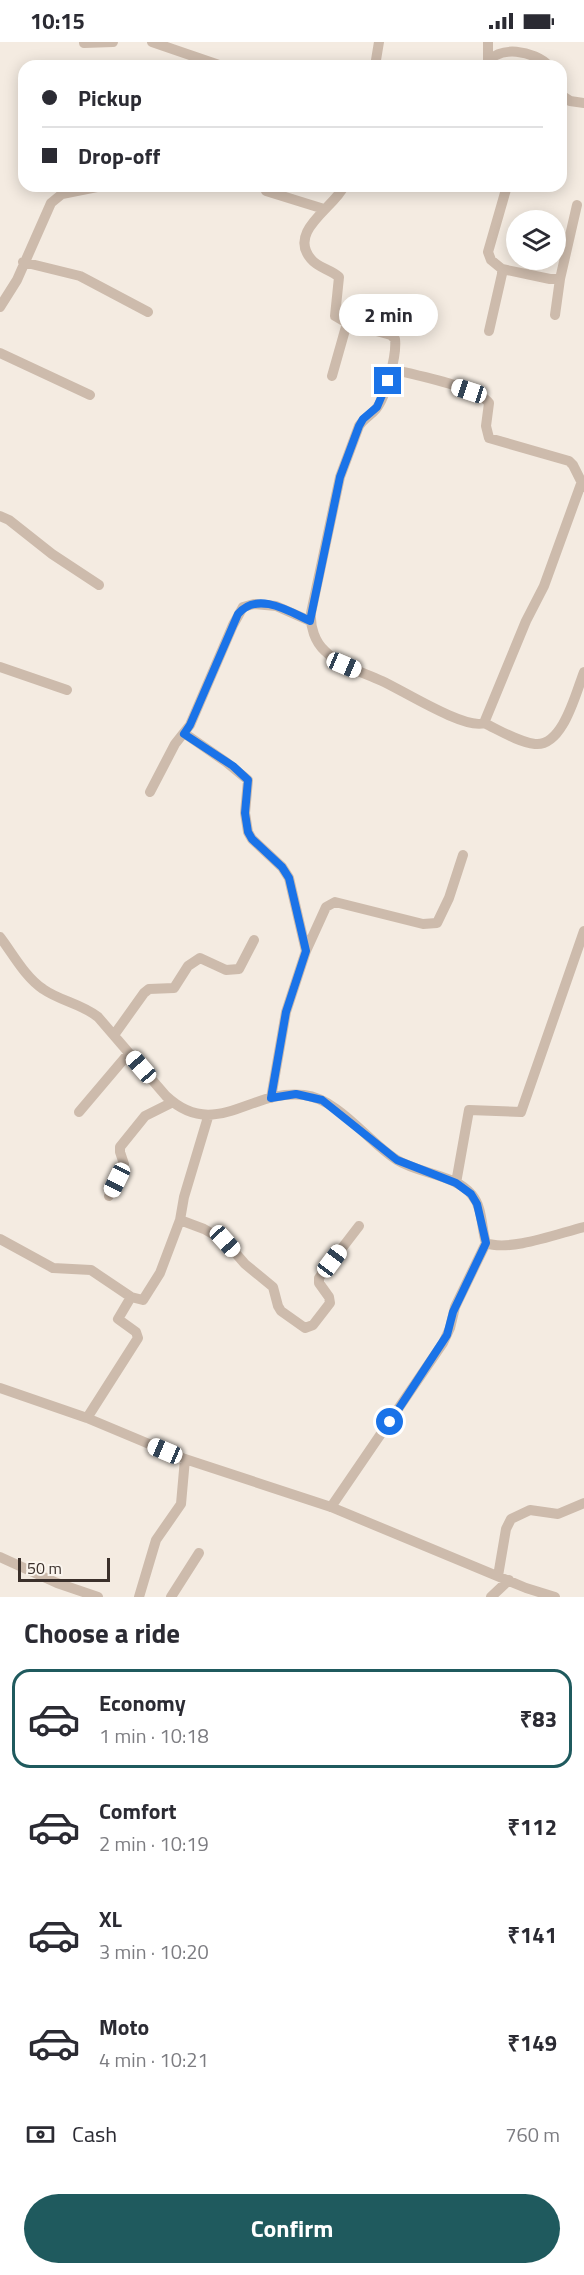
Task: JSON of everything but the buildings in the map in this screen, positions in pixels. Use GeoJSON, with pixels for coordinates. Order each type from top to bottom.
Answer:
{"type":"FeatureCollection","features":[{"type":"Feature","properties":{"kind":"street"},"geometry":{"type":"LineString","coordinates":[[84,44],[113,42]]}},
{"type":"Feature","properties":{"kind":"street"},"geometry":{"type":"LineString","coordinates":[[152,42],[204,60]]}},
{"type":"Feature","properties":{"kind":"street"},"geometry":{"type":"LineString","coordinates":[[376,60],[378,42]]}},
{"type":"Feature","properties":{"kind":"street"},"geometry":{"type":"LineString","coordinates":[[487,60],[488,42]]}},
{"type":"Feature","properties":{"kind":"street"},"geometry":{"type":"LineString","coordinates":[[493,60],[505,52],[516,52],[544,60]]}},
{"type":"Feature","properties":{"kind":"street"},"geometry":{"type":"LineString","coordinates":[[567,99],[584,103]]}},
{"type":"Feature","properties":{"kind":"street"},"geometry":{"type":"LineString","coordinates":[[0,307],[5,290],[23,262],[51,203],[62,194],[72,192]]}},
{"type":"Feature","properties":{"kind":"street"},"geometry":{"type":"LineString","coordinates":[[269,192],[324,209]]}},
{"type":"Feature","properties":{"kind":"street"},"geometry":{"type":"LineString","coordinates":[[341,192],[335,202],[324,209],[313,222],[306,236],[306,251],[314,262],[339,277],[335,316],[346,323],[381,332],[395,339],[395,351],[377,407],[363,419],[359,426],[340,477],[310,621],[316,639],[323,650],[334,659],[443,712],[473,724],[484,723],[536,744],[551,741],[559,732],[584,672]]}},
{"type":"Feature","properties":{"kind":"street"},"geometry":{"type":"LineString","coordinates":[[505,192],[488,252],[491,260],[502,269],[560,279]]}},
{"type":"Feature","properties":{"kind":"street"},"geometry":{"type":"LineString","coordinates":[[555,315],[560,279],[577,205]]}},
{"type":"Feature","properties":{"kind":"street"},"geometry":{"type":"LineString","coordinates":[[23,262],[80,276],[148,312]]}},
{"type":"Feature","properties":{"kind":"street"},"geometry":{"type":"LineString","coordinates":[[489,331],[502,269]]}},
{"type":"Feature","properties":{"kind":"street"},"geometry":{"type":"LineString","coordinates":[[333,376],[346,323]]}},
{"type":"Feature","properties":{"kind":"street"},"geometry":{"type":"LineString","coordinates":[[0,353],[90,395]]}},
{"type":"Feature","properties":{"kind":"street"},"geometry":{"type":"LineString","coordinates":[[391,369],[482,396],[489,403],[486,426],[489,438],[569,461],[582,486],[544,586],[526,621],[484,723]]}},
{"type":"Feature","properties":{"kind":"street"},"geometry":{"type":"LineString","coordinates":[[0,516],[9,519],[52,554],[99,585]]}},
{"type":"Feature","properties":{"kind":"street"},"geometry":{"type":"LineString","coordinates":[[150,792],[172,750],[190,725],[243,607],[254,604],[276,606],[310,621]]}},
{"type":"Feature","properties":{"kind":"street"},"geometry":{"type":"LineString","coordinates":[[0,667],[67,690]]}},
{"type":"Feature","properties":{"kind":"street"},"geometry":{"type":"LineString","coordinates":[[184,734],[233,766],[248,780],[245,813],[248,832],[252,839],[282,867],[289,878],[306,951]]}},
{"type":"Feature","properties":{"kind":"street"},"geometry":{"type":"LineString","coordinates":[[271,1098],[286,1012],[306,951],[326,907],[331,903],[343,903],[423,924],[437,923],[449,898],[463,855]]}},
{"type":"Feature","properties":{"kind":"street"},"geometry":{"type":"LineString","coordinates":[[456,1183],[469,1110],[521,1112],[584,931]]}},
{"type":"Feature","properties":{"kind":"street"},"geometry":{"type":"LineString","coordinates":[[0,937],[34,982],[52,994],[92,1012],[173,1102],[197,1115],[208,1117],[271,1098],[296,1094],[322,1100],[397,1160],[456,1183],[471,1194],[477,1204],[486,1243],[453,1312],[450,1328],[443,1343],[331,1507]]}},
{"type":"Feature","properties":{"kind":"street"},"geometry":{"type":"LineString","coordinates":[[114,1035],[129,1011],[149,990],[174,988],[188,966],[200,958],[225,970],[239,969],[254,939]]}},
{"type":"Feature","properties":{"kind":"street"},"geometry":{"type":"LineString","coordinates":[[79,1112],[129,1053]]}},
{"type":"Feature","properties":{"kind":"street"},"geometry":{"type":"LineString","coordinates":[[109,1196],[124,1164],[120,1147],[145,1116],[173,1102]]}},
{"type":"Feature","properties":{"kind":"street"},"geometry":{"type":"LineString","coordinates":[[0,1239],[53,1268],[91,1270],[131,1297],[141,1300],[146,1298],[160,1273],[180,1220],[184,1197],[208,1117]]}},
{"type":"Feature","properties":{"kind":"street"},"geometry":{"type":"LineString","coordinates":[[180,1220],[212,1232],[225,1241],[245,1264],[273,1287],[281,1311],[305,1328],[313,1325],[330,1303],[329,1297],[319,1283],[319,1278],[359,1226]]}},
{"type":"Feature","properties":{"kind":"street"},"geometry":{"type":"LineString","coordinates":[[486,1243],[515,1244],[584,1227]]}},
{"type":"Feature","properties":{"kind":"street"},"geometry":{"type":"LineString","coordinates":[[87,1418],[138,1338],[136,1332],[117,1319],[131,1297]]}},
{"type":"Feature","properties":{"kind":"street"},"geometry":{"type":"LineString","coordinates":[[0,1388],[87,1418],[185,1460],[331,1507],[526,1588],[555,1597]]}},
{"type":"Feature","properties":{"kind":"street"},"geometry":{"type":"LineString","coordinates":[[139,1597],[156,1540],[181,1504],[185,1460]]}},
{"type":"Feature","properties":{"kind":"street"},"geometry":{"type":"LineString","coordinates":[[491,1597],[503,1578],[506,1529],[511,1519],[530,1510],[558,1514],[584,1503]]}},
{"type":"Feature","properties":{"kind":"street"},"geometry":{"type":"LineString","coordinates":[[171,1597],[199,1553]]}},
{"type":"Feature","properties":{"kind":"street"},"geometry":{"type":"LineString","coordinates":[[0,1557],[57,1583],[98,1597]]}},
{"type":"Feature","properties":{"kind":"street"},"geometry":{"type":"LineString","coordinates":[[526,1588],[540,1597]]}},
{"type":"Feature","properties":{"kind":"route"},"geometry":{"type":"LineString","coordinates":[[388,381],[377,407],[363,419],[359,426],[340,477],[310,621],[269,604],[249,604],[243,607],[184,734],[233,766],[248,780],[245,813],[248,832],[252,839],[282,867],[289,878],[306,945],[304,961],[286,1012],[271,1098],[296,1094],[322,1100],[397,1160],[456,1183],[466,1190],[471,1194],[480,1213],[486,1243],[453,1312],[447,1335],[390,1422]]}}]}
